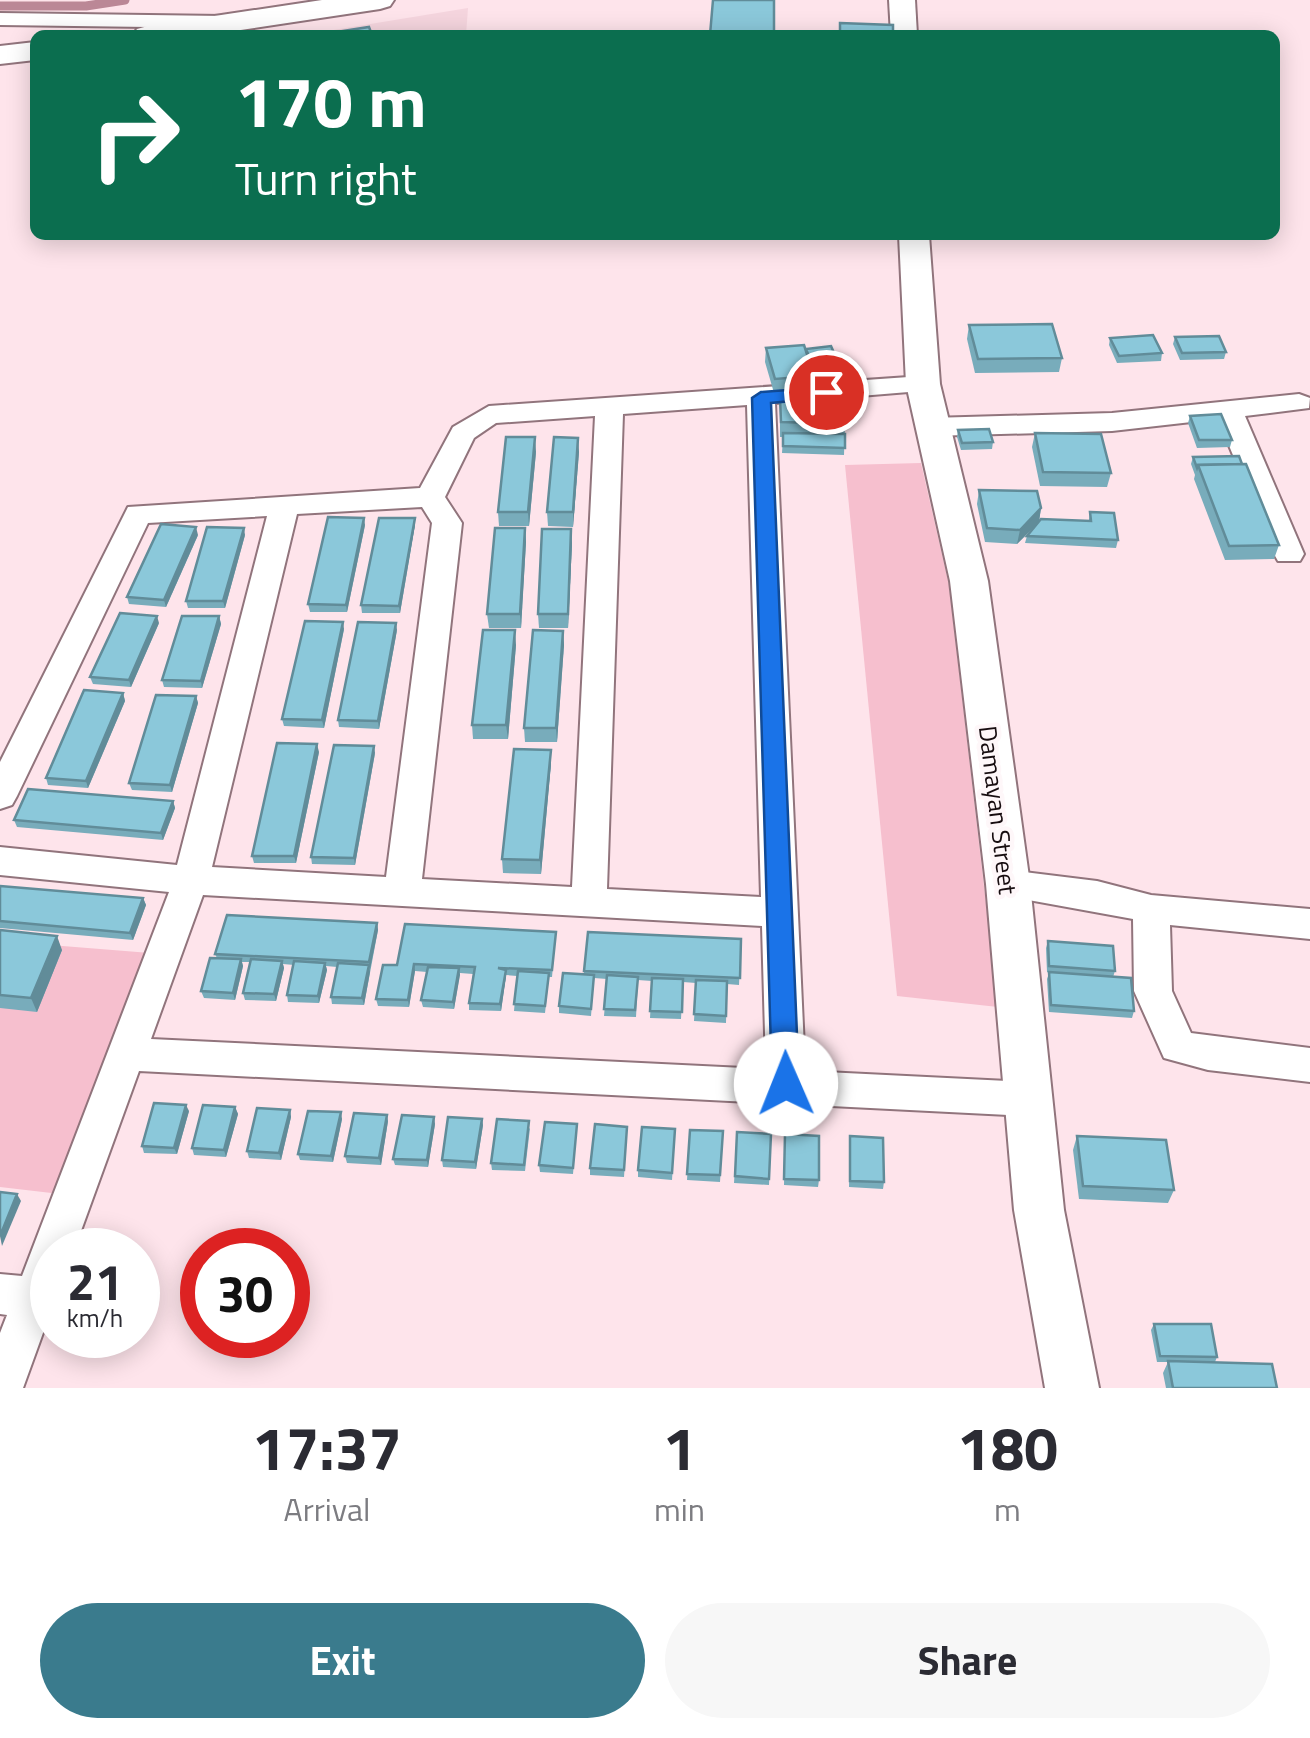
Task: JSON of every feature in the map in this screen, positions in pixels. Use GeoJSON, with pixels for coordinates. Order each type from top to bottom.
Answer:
{"type":"FeatureCollection","features":[{"type":"Feature","properties":{"kind":"main road"},"geometry":{"type":"LineString","coordinates":[[183,30],[380,0]]}},
{"type":"Feature","properties":{"kind":"main road"},"geometry":{"type":"LineString","coordinates":[[0,55],[30,52]]}},
{"type":"Feature","properties":{"kind":"street"},"geometry":{"type":"LineString","coordinates":[[902,0],[904,30]]}},
{"type":"Feature","properties":{"kind":"street"},"geometry":{"type":"LineString","coordinates":[[0,19],[238,22]]}},
{"type":"Feature","properties":{"kind":"street","name":"Damayan Street"},"geometry":{"type":"LineString","coordinates":[[914,240],[924,384],[930,427],[968,581],[1008,884],[1039,1210],[1072,1388]]}},
{"type":"Feature","properties":{"kind":"street"},"geometry":{"type":"LineString","coordinates":[[430,498],[463,434],[489,415],[924,384]]}},
{"type":"Feature","properties":{"kind":"street"},"geometry":{"type":"LineString","coordinates":[[761,398],[786,1084]]}},
{"type":"Feature","properties":{"kind":"street"},"geometry":{"type":"LineString","coordinates":[[930,427],[1057,425],[1229,412],[1299,402]]}},
{"type":"Feature","properties":{"kind":"street"},"geometry":{"type":"LineString","coordinates":[[589,903],[609,408]]}},
{"type":"Feature","properties":{"kind":"street"},"geometry":{"type":"LineString","coordinates":[[1229,412],[1289,554]]}},
{"type":"Feature","properties":{"kind":"street"},"geometry":{"type":"LineString","coordinates":[[0,796],[138,514],[430,498]]}},
{"type":"Feature","properties":{"kind":"street"},"geometry":{"type":"LineString","coordinates":[[402,894],[447,523],[430,498]]}},
{"type":"Feature","properties":{"kind":"street"},"geometry":{"type":"LineString","coordinates":[[62,1228],[192,880],[284,507]]}},
{"type":"Feature","properties":{"kind":"street"},"geometry":{"type":"LineString","coordinates":[[0,861],[192,880],[402,894],[782,913]]}},
{"type":"Feature","properties":{"kind":"street"},"geometry":{"type":"LineString","coordinates":[[1008,884],[1097,895],[1151,909],[1310,924]]}},
{"type":"Feature","properties":{"kind":"street"},"geometry":{"type":"LineString","coordinates":[[1151,909],[1153,991],[1178,1046],[1208,1054],[1310,1066]]}},
{"type":"Feature","properties":{"kind":"street"},"geometry":{"type":"LineString","coordinates":[[128,1054],[1026,1099]]}},
{"type":"Feature","properties":{"kind":"street"},"geometry":{"type":"LineString","coordinates":[[1,1388],[18,1296]]}},
{"type":"Feature","properties":{"kind":"shaded area"},"geometry":{"type":"Polygon","coordinates":[[[468,8],[466,30],[334,30],[468,8]]]}},
{"type":"Feature","properties":{"kind":"shaded area"},"geometry":{"type":"Polygon","coordinates":[[[921,463],[949,585],[998,1007],[897,996],[845,465],[921,463]]]}},
{"type":"Feature","properties":{"kind":"shaded area"},"geometry":{"type":"Polygon","coordinates":[[[0,941],[150,953],[60,1194],[0,1187],[0,941]]]}},
{"type":"Feature","properties":{"kind":"building"},"geometry":{"type":"Polygon","coordinates":[[[713,0],[774,0],[774,30],[710,30],[713,0]]]}},
{"type":"Feature","properties":{"kind":"building"},"geometry":{"type":"Polygon","coordinates":[[[840,23],[893,25],[893,30],[840,30],[840,23]]]}},
{"type":"Feature","properties":{"kind":"building"},"geometry":{"type":"Polygon","coordinates":[[[1052,324],[1062,358],[978,359],[969,325],[1052,324]]]}},
{"type":"Feature","properties":{"kind":"building"},"geometry":{"type":"Polygon","coordinates":[[[1153,335],[1162,353],[1119,356],[1110,338],[1153,335]]]}},
{"type":"Feature","properties":{"kind":"building"},"geometry":{"type":"Polygon","coordinates":[[[1219,336],[1226,352],[1182,353],[1175,337],[1219,336]]]}},
{"type":"Feature","properties":{"kind":"building"},"geometry":{"type":"Polygon","coordinates":[[[804,345],[814,376],[775,379],[766,348],[804,345]]]}},
{"type":"Feature","properties":{"kind":"building"},"geometry":{"type":"Polygon","coordinates":[[[831,346],[840,367],[814,369],[806,349],[831,346]]]}},
{"type":"Feature","properties":{"kind":"building"},"geometry":{"type":"Polygon","coordinates":[[[780,398],[844,399],[845,424],[781,422],[780,398]]]}},
{"type":"Feature","properties":{"kind":"building"},"geometry":{"type":"Polygon","coordinates":[[[1221,414],[1232,440],[1199,440],[1190,416],[1221,414]]]}},
{"type":"Feature","properties":{"kind":"building"},"geometry":{"type":"Polygon","coordinates":[[[989,429],[993,442],[962,443],[958,430],[989,429]]]}},
{"type":"Feature","properties":{"kind":"building"},"geometry":{"type":"Polygon","coordinates":[[[783,433],[845,434],[845,448],[783,446],[783,433]]]}},
{"type":"Feature","properties":{"kind":"building"},"geometry":{"type":"Polygon","coordinates":[[[1035,433],[1101,434],[1111,473],[1043,472],[1035,433]]]}},
{"type":"Feature","properties":{"kind":"building"},"geometry":{"type":"Polygon","coordinates":[[[506,437],[535,437],[528,512],[498,512],[506,437]]]}},
{"type":"Feature","properties":{"kind":"building"},"geometry":{"type":"Polygon","coordinates":[[[554,437],[578,438],[573,512],[547,512],[554,437]]]}},
{"type":"Feature","properties":{"kind":"building"},"geometry":{"type":"Polygon","coordinates":[[[1239,456],[1242,464],[1197,468],[1193,457],[1239,456]]]}},
{"type":"Feature","properties":{"kind":"building"},"geometry":{"type":"Polygon","coordinates":[[[1246,464],[1279,545],[1229,546],[1198,465],[1246,464]]]}},
{"type":"Feature","properties":{"kind":"building"},"geometry":{"type":"Polygon","coordinates":[[[979,490],[1037,491],[1041,508],[1020,530],[987,528],[979,490]]]}},
{"type":"Feature","properties":{"kind":"building"},"geometry":{"type":"Polygon","coordinates":[[[1090,512],[1114,513],[1118,540],[1027,536],[1041,519],[1091,521],[1090,512]]]}},
{"type":"Feature","properties":{"kind":"building"},"geometry":{"type":"Polygon","coordinates":[[[328,517],[364,518],[346,605],[308,604],[328,517]]]}},
{"type":"Feature","properties":{"kind":"building"},"geometry":{"type":"Polygon","coordinates":[[[379,518],[415,518],[399,606],[361,605],[379,518]]]}},
{"type":"Feature","properties":{"kind":"building"},"geometry":{"type":"Polygon","coordinates":[[[161,524],[196,527],[164,600],[127,597],[161,524]]]}},
{"type":"Feature","properties":{"kind":"building"},"geometry":{"type":"Polygon","coordinates":[[[207,527],[244,528],[223,601],[186,601],[207,527]]]}},
{"type":"Feature","properties":{"kind":"building"},"geometry":{"type":"Polygon","coordinates":[[[495,528],[525,528],[520,614],[487,614],[495,528]]]}},
{"type":"Feature","properties":{"kind":"building"},"geometry":{"type":"Polygon","coordinates":[[[542,529],[571,529],[568,614],[538,614],[542,529]]]}},
{"type":"Feature","properties":{"kind":"building"},"geometry":{"type":"Polygon","coordinates":[[[120,613],[157,616],[129,680],[90,677],[120,613]]]}},
{"type":"Feature","properties":{"kind":"building"},"geometry":{"type":"Polygon","coordinates":[[[182,616],[219,616],[201,681],[162,680],[182,616]]]}},
{"type":"Feature","properties":{"kind":"building"},"geometry":{"type":"Polygon","coordinates":[[[305,621],[343,622],[322,720],[282,719],[305,621]]]}},
{"type":"Feature","properties":{"kind":"building"},"geometry":{"type":"Polygon","coordinates":[[[358,622],[396,623],[378,721],[338,720],[358,622]]]}},
{"type":"Feature","properties":{"kind":"building"},"geometry":{"type":"Polygon","coordinates":[[[483,630],[515,630],[506,725],[472,725],[483,630]]]}},
{"type":"Feature","properties":{"kind":"building"},"geometry":{"type":"Polygon","coordinates":[[[533,630],[563,631],[556,728],[524,728],[533,630]]]}},
{"type":"Feature","properties":{"kind":"building"},"geometry":{"type":"Polygon","coordinates":[[[84,690],[123,693],[86,781],[46,778],[84,690]]]}},
{"type":"Feature","properties":{"kind":"building"},"geometry":{"type":"Polygon","coordinates":[[[156,695],[196,696],[170,785],[129,783],[156,695]]]}},
{"type":"Feature","properties":{"kind":"building"},"geometry":{"type":"Polygon","coordinates":[[[277,743],[317,744],[294,856],[252,856],[277,743]]]}},
{"type":"Feature","properties":{"kind":"building"},"geometry":{"type":"Polygon","coordinates":[[[334,745],[374,746],[354,858],[311,857],[334,745]]]}},
{"type":"Feature","properties":{"kind":"building"},"geometry":{"type":"Polygon","coordinates":[[[514,749],[551,750],[540,860],[502,859],[514,749]]]}},
{"type":"Feature","properties":{"kind":"building"},"geometry":{"type":"Polygon","coordinates":[[[28,789],[173,801],[161,833],[14,820],[28,789]]]}},
{"type":"Feature","properties":{"kind":"building"},"geometry":{"type":"Polygon","coordinates":[[[0,886],[143,898],[130,933],[0,921],[0,886]]]}},
{"type":"Feature","properties":{"kind":"building"},"geometry":{"type":"Polygon","coordinates":[[[227,915],[377,923],[369,962],[215,954],[227,915]]]}},
{"type":"Feature","properties":{"kind":"building"},"geometry":{"type":"Polygon","coordinates":[[[405,924],[556,932],[552,970],[498,968],[506,970],[500,1004],[469,1003],[475,967],[414,964],[408,1000],[376,999],[383,965],[397,965],[405,924]]]}},
{"type":"Feature","properties":{"kind":"building"},"geometry":{"type":"Polygon","coordinates":[[[0,930],[57,936],[31,998],[0,995],[0,930]]]}},
{"type":"Feature","properties":{"kind":"building"},"geometry":{"type":"Polygon","coordinates":[[[588,932],[741,939],[740,978],[584,971],[588,932]]]}},
{"type":"Feature","properties":{"kind":"building"},"geometry":{"type":"Polygon","coordinates":[[[1048,941],[1113,946],[1115,971],[1049,966],[1048,941]]]}},
{"type":"Feature","properties":{"kind":"building"},"geometry":{"type":"Polygon","coordinates":[[[210,958],[241,959],[233,993],[201,991],[210,958]]]}},
{"type":"Feature","properties":{"kind":"building"},"geometry":{"type":"Polygon","coordinates":[[[251,959],[282,961],[274,994],[243,993],[251,959]]]}},
{"type":"Feature","properties":{"kind":"building"},"geometry":{"type":"Polygon","coordinates":[[[294,961],[325,963],[318,996],[287,995],[294,961]]]}},
{"type":"Feature","properties":{"kind":"building"},"geometry":{"type":"Polygon","coordinates":[[[338,963],[369,965],[362,998],[331,997],[338,963]]]}},
{"type":"Feature","properties":{"kind":"building"},"geometry":{"type":"Polygon","coordinates":[[[428,967],[459,968],[453,1002],[421,1000],[428,967]]]}},
{"type":"Feature","properties":{"kind":"building"},"geometry":{"type":"Polygon","coordinates":[[[518,971],[549,973],[545,1006],[514,1004],[518,971]]]}},
{"type":"Feature","properties":{"kind":"building"},"geometry":{"type":"Polygon","coordinates":[[[1049,972],[1131,978],[1134,1011],[1051,1005],[1049,972]]]}},
{"type":"Feature","properties":{"kind":"building"},"geometry":{"type":"Polygon","coordinates":[[[563,973],[594,975],[591,1009],[559,1006],[563,973]]]}},
{"type":"Feature","properties":{"kind":"building"},"geometry":{"type":"Polygon","coordinates":[[[607,975],[638,977],[635,1010],[604,1009],[607,975]]]}},
{"type":"Feature","properties":{"kind":"building"},"geometry":{"type":"Polygon","coordinates":[[[652,978],[683,979],[682,1012],[650,1011],[652,978]]]}},
{"type":"Feature","properties":{"kind":"building"},"geometry":{"type":"Polygon","coordinates":[[[696,980],[727,981],[726,1016],[694,1014],[696,980]]]}},
{"type":"Feature","properties":{"kind":"building"},"geometry":{"type":"Polygon","coordinates":[[[154,1103],[186,1105],[174,1148],[142,1146],[154,1103]]]}},
{"type":"Feature","properties":{"kind":"building"},"geometry":{"type":"Polygon","coordinates":[[[203,1105],[235,1107],[224,1150],[192,1148],[203,1105]]]}},
{"type":"Feature","properties":{"kind":"building"},"geometry":{"type":"Polygon","coordinates":[[[257,1108],[290,1110],[279,1153],[247,1151],[257,1108]]]}},
{"type":"Feature","properties":{"kind":"building"},"geometry":{"type":"Polygon","coordinates":[[[308,1111],[341,1112],[331,1156],[298,1154],[308,1111]]]}},
{"type":"Feature","properties":{"kind":"building"},"geometry":{"type":"Polygon","coordinates":[[[354,1113],[387,1115],[379,1158],[345,1156],[354,1113]]]}},
{"type":"Feature","properties":{"kind":"building"},"geometry":{"type":"Polygon","coordinates":[[[402,1115],[434,1117],[427,1160],[393,1159],[402,1115]]]}},
{"type":"Feature","properties":{"kind":"building"},"geometry":{"type":"Polygon","coordinates":[[[448,1117],[482,1119],[475,1162],[442,1160],[448,1117]]]}},
{"type":"Feature","properties":{"kind":"building"},"geometry":{"type":"Polygon","coordinates":[[[497,1119],[529,1121],[524,1165],[491,1163],[497,1119]]]}},
{"type":"Feature","properties":{"kind":"building"},"geometry":{"type":"Polygon","coordinates":[[[545,1122],[577,1124],[573,1168],[539,1165],[545,1122]]]}},
{"type":"Feature","properties":{"kind":"building"},"geometry":{"type":"Polygon","coordinates":[[[595,1124],[627,1127],[624,1170],[590,1168],[595,1124]]]}},
{"type":"Feature","properties":{"kind":"building"},"geometry":{"type":"Polygon","coordinates":[[[642,1127],[675,1129],[672,1173],[638,1170],[642,1127]]]}},
{"type":"Feature","properties":{"kind":"building"},"geometry":{"type":"Polygon","coordinates":[[[690,1130],[723,1131],[720,1175],[687,1174],[690,1130]]]}},
{"type":"Feature","properties":{"kind":"building"},"geometry":{"type":"Polygon","coordinates":[[[737,1132],[771,1134],[769,1179],[735,1176],[737,1132]]]}},
{"type":"Feature","properties":{"kind":"building"},"geometry":{"type":"Polygon","coordinates":[[[785,1134],[819,1136],[819,1180],[784,1179],[785,1134]]]}},
{"type":"Feature","properties":{"kind":"building"},"geometry":{"type":"Polygon","coordinates":[[[850,1136],[883,1138],[884,1182],[850,1181],[850,1136]]]}},
{"type":"Feature","properties":{"kind":"building"},"geometry":{"type":"Polygon","coordinates":[[[1077,1136],[1166,1140],[1174,1190],[1083,1186],[1077,1136]]]}},
{"type":"Feature","properties":{"kind":"building"},"geometry":{"type":"Polygon","coordinates":[[[0,1192],[17,1194],[0,1236],[0,1192]]]}},
{"type":"Feature","properties":{"kind":"building"},"geometry":{"type":"Polygon","coordinates":[[[1154,1324],[1211,1324],[1217,1357],[1160,1356],[1154,1324]]]}},
{"type":"Feature","properties":{"kind":"building"},"geometry":{"type":"Polygon","coordinates":[[[1168,1361],[1272,1364],[1277,1388],[1173,1388],[1168,1361]]]}},
{"type":"Feature","properties":{"kind":"waterway"},"geometry":{"type":"LineString","coordinates":[[0,6],[86,6],[125,0]]}},
{"type":"Feature","properties":{"kind":"route"},"geometry":{"type":"LineString","coordinates":[[786,1084],[761,398],[826,392]]}}]}
